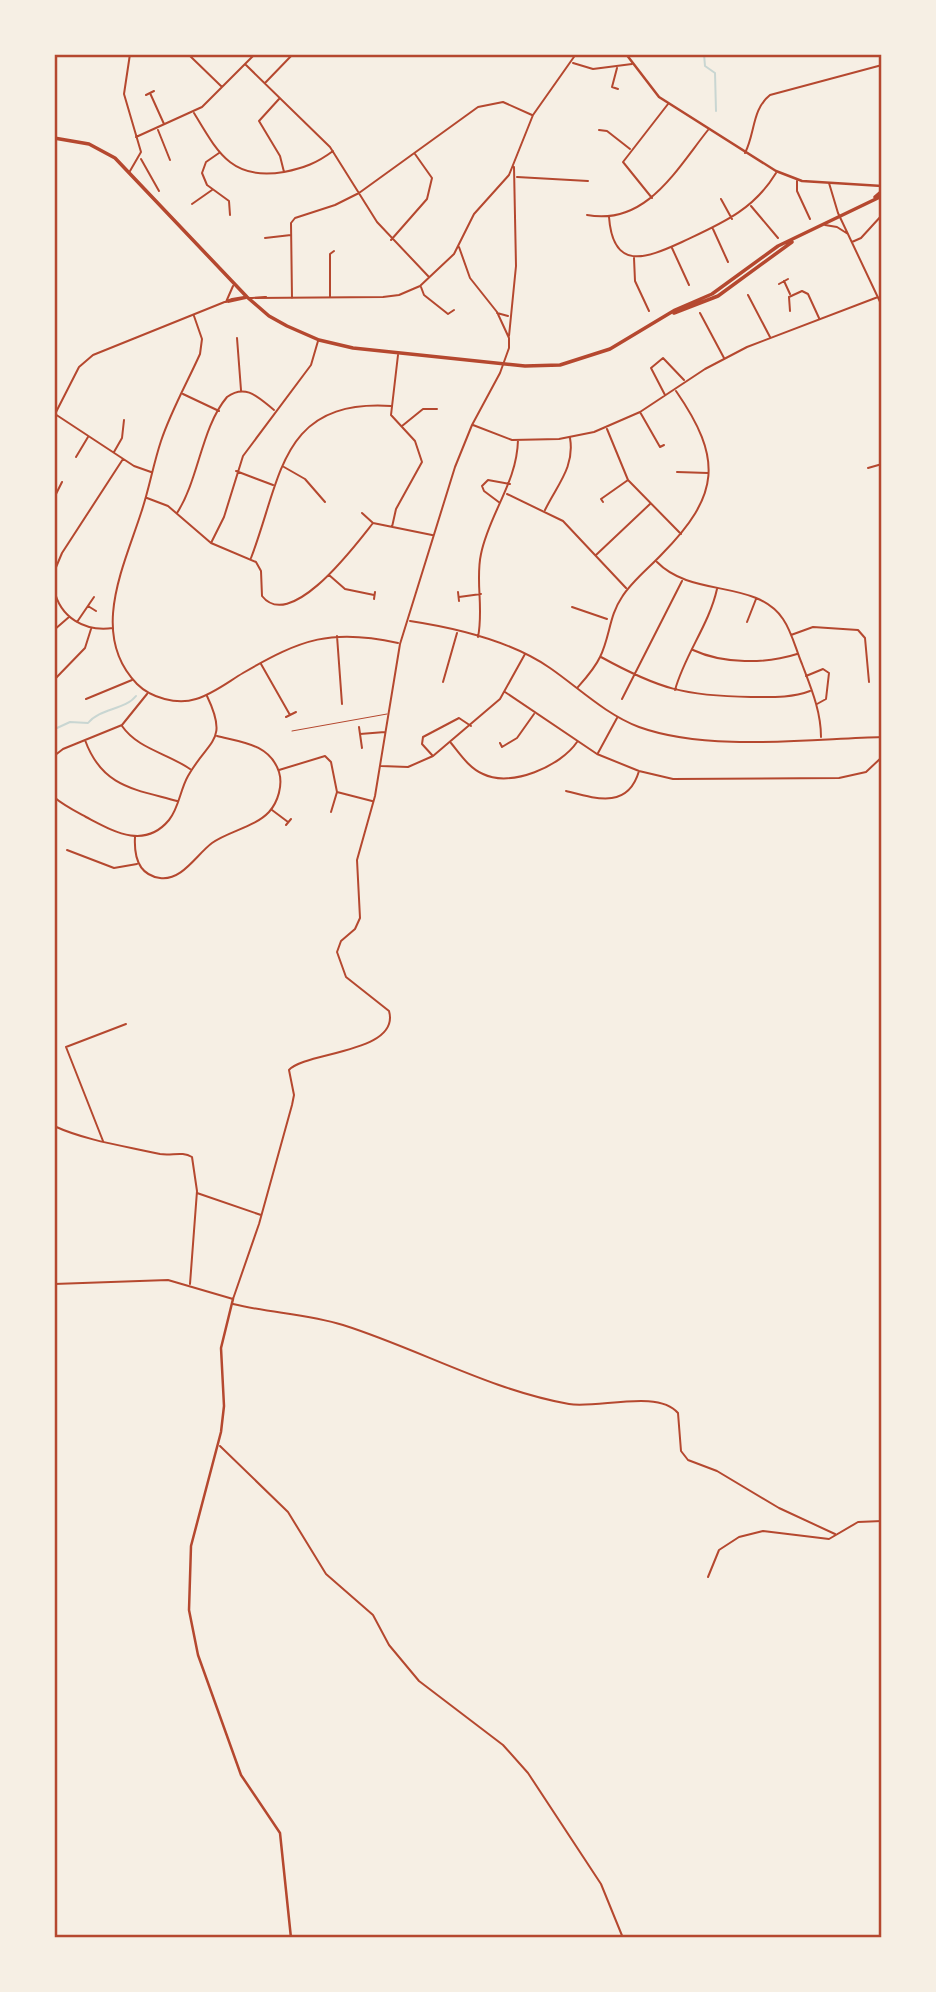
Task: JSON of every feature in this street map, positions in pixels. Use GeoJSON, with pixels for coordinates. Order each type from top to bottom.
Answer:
{"type":"FeatureCollection","features":[{"type":"Feature","properties":{"kind":"highway"},"geometry":{"type":"LineString","coordinates":[[54,138],[77,141],[108,153],[130,171],[233,284],[269,316],[318,340],[398,355],[543,367],[587,359],[668,315],[718,296],[800,237],[841,218],[882,193]]}},
{"type":"Feature","properties":{"kind":"street"},"geometry":{"type":"LineString","coordinates":[[130,54],[124,94],[140,158],[159,191]]}},
{"type":"Feature","properties":{"kind":"street"},"geometry":{"type":"LineString","coordinates":[[135,54],[144,54]]}},
{"type":"Feature","properties":{"kind":"street"},"geometry":{"type":"LineString","coordinates":[[134,143],[137,139],[194,113],[224,89],[256,54]]}},
{"type":"Feature","properties":{"kind":"street"},"geometry":{"type":"LineString","coordinates":[[264,84],[293,54]]}},
{"type":"Feature","properties":{"kind":"street"},"geometry":{"type":"LineString","coordinates":[[152,472],[122,459],[55,415],[76,372],[88,358],[226,303],[256,295],[292,299],[392,296],[420,286],[459,247],[474,214],[501,187],[514,166],[533,115],[576,54]]}},
{"type":"Feature","properties":{"kind":"street"},"geometry":{"type":"LineString","coordinates":[[626,54],[646,84],[668,104],[776,171],[797,181],[882,186]]}},
{"type":"Feature","properties":{"kind":"street"},"geometry":{"type":"LineString","coordinates":[[186,55],[224,89]]}},
{"type":"Feature","properties":{"kind":"street"},"geometry":{"type":"LineString","coordinates":[[572,63],[589,69],[633,63]]}},
{"type":"Feature","properties":{"kind":"street"},"geometry":{"type":"LineString","coordinates":[[246,65],[333,151],[391,240],[430,278]]}},
{"type":"Feature","properties":{"kind":"street"},"geometry":{"type":"LineString","coordinates":[[745,153],[752,139],[760,104],[770,95],[882,65]]}},
{"type":"Feature","properties":{"kind":"street"},"geometry":{"type":"LineString","coordinates":[[617,67],[612,87],[618,89]]}},
{"type":"Feature","properties":{"kind":"street"},"geometry":{"type":"LineString","coordinates":[[146,95],[155,91]]}},
{"type":"Feature","properties":{"kind":"street"},"geometry":{"type":"LineString","coordinates":[[150,93],[165,126]]}},
{"type":"Feature","properties":{"kind":"street"},"geometry":{"type":"LineString","coordinates":[[279,98],[259,121],[280,156],[284,172]]}},
{"type":"Feature","properties":{"kind":"street"},"geometry":{"type":"LineString","coordinates":[[292,299],[291,223],[295,218],[335,205],[359,193],[487,104],[503,102],[533,115]]}},
{"type":"Feature","properties":{"kind":"street"},"geometry":{"type":"LineString","coordinates":[[652,198],[624,166],[624,159],[668,104]]}},
{"type":"Feature","properties":{"kind":"street"},"geometry":{"type":"LineString","coordinates":[[194,113],[219,152],[229,163],[246,172],[259,175],[309,166],[333,151]]}},
{"type":"Feature","properties":{"kind":"street"},"geometry":{"type":"LineString","coordinates":[[157,129],[170,160]]}},
{"type":"Feature","properties":{"kind":"street"},"geometry":{"type":"LineString","coordinates":[[599,130],[607,131],[631,150]]}},
{"type":"Feature","properties":{"kind":"street"},"geometry":{"type":"LineString","coordinates":[[587,215],[609,217],[637,208],[652,198],[708,131]]}},
{"type":"Feature","properties":{"kind":"street"},"geometry":{"type":"LineString","coordinates":[[219,152],[202,169],[204,182],[229,201],[230,215]]}},
{"type":"Feature","properties":{"kind":"street"},"geometry":{"type":"LineString","coordinates":[[391,240],[432,192],[432,178],[415,153]]}},
{"type":"Feature","properties":{"kind":"street"},"geometry":{"type":"LineString","coordinates":[[130,171],[140,158]]}},
{"type":"Feature","properties":{"kind":"street"},"geometry":{"type":"LineString","coordinates":[[291,1938],[280,1833],[242,1775],[198,1655],[188,1592],[191,1546],[219,1445],[224,1406],[221,1348],[232,1301],[262,1216],[293,1100],[289,1070],[307,1060],[348,1051],[384,1031],[390,1021],[389,1011],[356,987],[346,977],[337,960],[341,941],[358,924],[360,914],[357,860],[380,766],[400,644],[455,467],[472,425],[505,364],[516,266],[514,166]]}},
{"type":"Feature","properties":{"kind":"street"},"geometry":{"type":"LineString","coordinates":[[609,217],[613,242],[617,248],[634,257],[653,256],[732,219],[750,205],[776,171]]}},
{"type":"Feature","properties":{"kind":"street"},"geometry":{"type":"LineString","coordinates":[[516,177],[589,181]]}},
{"type":"Feature","properties":{"kind":"street"},"geometry":{"type":"LineString","coordinates":[[797,181],[797,191],[810,219]]}},
{"type":"Feature","properties":{"kind":"street"},"geometry":{"type":"LineString","coordinates":[[829,183],[841,218],[882,306]]}},
{"type":"Feature","properties":{"kind":"street"},"geometry":{"type":"LineString","coordinates":[[192,204],[212,190]]}},
{"type":"Feature","properties":{"kind":"street"},"geometry":{"type":"LineString","coordinates":[[194,196],[197,201]]}},
{"type":"Feature","properties":{"kind":"street"},"geometry":{"type":"LineString","coordinates":[[721,199],[732,219]]}},
{"type":"Feature","properties":{"kind":"street"},"geometry":{"type":"LineString","coordinates":[[750,205],[778,238]]}},
{"type":"Feature","properties":{"kind":"street"},"geometry":{"type":"LineString","coordinates":[[852,242],[861,238],[882,215]]}},
{"type":"Feature","properties":{"kind":"street"},"geometry":{"type":"LineString","coordinates":[[825,225],[837,227],[849,235]]}},
{"type":"Feature","properties":{"kind":"street"},"geometry":{"type":"LineString","coordinates":[[713,228],[728,262]]}},
{"type":"Feature","properties":{"kind":"street"},"geometry":{"type":"LineString","coordinates":[[265,238],[291,235]]}},
{"type":"Feature","properties":{"kind":"street"},"geometry":{"type":"LineString","coordinates":[[459,247],[470,278],[497,312],[509,338]]}},
{"type":"Feature","properties":{"kind":"street"},"geometry":{"type":"LineString","coordinates":[[671,247],[689,285]]}},
{"type":"Feature","properties":{"kind":"street"},"geometry":{"type":"LineString","coordinates":[[330,298],[330,254],[334,251]]}},
{"type":"Feature","properties":{"kind":"street"},"geometry":{"type":"LineString","coordinates":[[634,257],[635,281],[649,311]]}},
{"type":"Feature","properties":{"kind":"street"},"geometry":{"type":"LineString","coordinates":[[779,284],[788,279]]}},
{"type":"Feature","properties":{"kind":"street"},"geometry":{"type":"LineString","coordinates":[[784,281],[791,295]]}},
{"type":"Feature","properties":{"kind":"street"},"geometry":{"type":"LineString","coordinates":[[226,303],[232,293],[233,284]]}},
{"type":"Feature","properties":{"kind":"street"},"geometry":{"type":"LineString","coordinates":[[420,286],[424,295],[448,314],[454,310]]}},
{"type":"Feature","properties":{"kind":"street"},"geometry":{"type":"LineString","coordinates":[[791,295],[802,292],[808,294],[820,319]]}},
{"type":"Feature","properties":{"kind":"street"},"geometry":{"type":"LineString","coordinates":[[748,295],[770,339]]}},
{"type":"Feature","properties":{"kind":"street"},"geometry":{"type":"LineString","coordinates":[[790,311],[787,304],[791,295]]}},
{"type":"Feature","properties":{"kind":"street"},"geometry":{"type":"LineString","coordinates":[[472,425],[500,438],[518,440],[569,438],[606,428],[640,412],[724,359],[878,298]]}},
{"type":"Feature","properties":{"kind":"street"},"geometry":{"type":"LineString","coordinates":[[497,312],[510,317]]}},
{"type":"Feature","properties":{"kind":"street"},"geometry":{"type":"LineString","coordinates":[[700,313],[724,359]]}},
{"type":"Feature","properties":{"kind":"street"},"geometry":{"type":"LineString","coordinates":[[194,315],[201,350],[161,441],[146,498],[117,576],[114,628],[122,661],[133,679],[148,693],[178,701],[206,695],[298,643],[337,635],[359,635],[400,644]]}},
{"type":"Feature","properties":{"kind":"street"},"geometry":{"type":"LineString","coordinates":[[698,320],[702,317]]}},
{"type":"Feature","properties":{"kind":"street"},"geometry":{"type":"LineString","coordinates":[[237,338],[241,390]]}},
{"type":"Feature","properties":{"kind":"street"},"geometry":{"type":"LineString","coordinates":[[211,543],[224,517],[236,471],[250,443],[311,365],[318,340]]}},
{"type":"Feature","properties":{"kind":"street"},"geometry":{"type":"LineString","coordinates":[[392,527],[396,509],[422,462],[419,446],[393,419],[391,406],[398,355]]}},
{"type":"Feature","properties":{"kind":"street"},"geometry":{"type":"LineString","coordinates":[[665,396],[651,368],[653,363],[663,358],[685,382]]}},
{"type":"Feature","properties":{"kind":"street"},"geometry":{"type":"LineString","coordinates":[[177,513],[187,496],[201,452],[227,397],[241,390],[252,393],[275,411]]}},
{"type":"Feature","properties":{"kind":"street"},"geometry":{"type":"LineString","coordinates":[[577,688],[601,656],[610,620],[627,590],[681,534],[700,509],[709,473],[702,432],[676,390]]}},
{"type":"Feature","properties":{"kind":"street"},"geometry":{"type":"LineString","coordinates":[[182,393],[219,411]]}},
{"type":"Feature","properties":{"kind":"street"},"geometry":{"type":"LineString","coordinates":[[250,559],[274,486],[303,433],[327,414],[358,405],[391,406]]}},
{"type":"Feature","properties":{"kind":"street"},"geometry":{"type":"LineString","coordinates":[[401,427],[423,409],[437,409]]}},
{"type":"Feature","properties":{"kind":"street"},"geometry":{"type":"LineString","coordinates":[[640,412],[660,447]]}},
{"type":"Feature","properties":{"kind":"street"},"geometry":{"type":"LineString","coordinates":[[114,453],[122,438],[124,420]]}},
{"type":"Feature","properties":{"kind":"street"},"geometry":{"type":"LineString","coordinates":[[606,428],[628,480],[681,534]]}},
{"type":"Feature","properties":{"kind":"street"},"geometry":{"type":"LineString","coordinates":[[76,457],[89,436]]}},
{"type":"Feature","properties":{"kind":"street"},"geometry":{"type":"LineString","coordinates":[[544,511],[568,469],[571,456],[569,438]]}},
{"type":"Feature","properties":{"kind":"street"},"geometry":{"type":"LineString","coordinates":[[478,638],[482,613],[481,552],[517,464],[518,440]]}},
{"type":"Feature","properties":{"kind":"street"},"geometry":{"type":"LineString","coordinates":[[54,572],[62,553],[122,459]]}},
{"type":"Feature","properties":{"kind":"street"},"geometry":{"type":"LineString","coordinates":[[868,468],[882,464]]}},
{"type":"Feature","properties":{"kind":"street"},"geometry":{"type":"LineString","coordinates":[[284,467],[305,479],[325,502]]}},
{"type":"Feature","properties":{"kind":"street"},"geometry":{"type":"LineString","coordinates":[[236,471],[274,486]]}},
{"type":"Feature","properties":{"kind":"street"},"geometry":{"type":"LineString","coordinates":[[677,472],[709,473]]}},
{"type":"Feature","properties":{"kind":"street"},"geometry":{"type":"LineString","coordinates":[[501,504],[484,491],[482,485],[488,480],[510,484]]}},
{"type":"Feature","properties":{"kind":"street"},"geometry":{"type":"LineString","coordinates":[[603,502],[600,497],[628,480]]}},
{"type":"Feature","properties":{"kind":"street"},"geometry":{"type":"LineString","coordinates":[[55,497],[62,482]]}},
{"type":"Feature","properties":{"kind":"street"},"geometry":{"type":"LineString","coordinates":[[506,494],[544,511],[577,531],[595,556],[627,590]]}},
{"type":"Feature","properties":{"kind":"street"},"geometry":{"type":"LineString","coordinates":[[146,498],[162,503],[177,513],[211,543],[260,566],[261,593],[265,600],[283,605],[295,602],[328,574],[362,540],[373,523]]}},
{"type":"Feature","properties":{"kind":"street"},"geometry":{"type":"LineString","coordinates":[[595,556],[650,504]]}},
{"type":"Feature","properties":{"kind":"street"},"geometry":{"type":"LineString","coordinates":[[362,513],[373,523],[412,528],[433,535]]}},
{"type":"Feature","properties":{"kind":"street"},"geometry":{"type":"LineString","coordinates":[[656,561],[682,581],[756,598],[775,610],[790,635],[806,676],[816,704],[821,738]]}},
{"type":"Feature","properties":{"kind":"street"},"geometry":{"type":"LineString","coordinates":[[328,574],[345,589],[374,595]]}},
{"type":"Feature","properties":{"kind":"street"},"geometry":{"type":"LineString","coordinates":[[622,699],[682,581]]}},
{"type":"Feature","properties":{"kind":"street"},"geometry":{"type":"LineString","coordinates":[[674,691],[710,615],[717,589]]}},
{"type":"Feature","properties":{"kind":"street"},"geometry":{"type":"LineString","coordinates":[[54,592],[69,617],[76,622],[92,628],[114,628]]}},
{"type":"Feature","properties":{"kind":"street"},"geometry":{"type":"LineString","coordinates":[[458,592],[459,601]]}},
{"type":"Feature","properties":{"kind":"street"},"geometry":{"type":"LineString","coordinates":[[458,597],[482,594]]}},
{"type":"Feature","properties":{"kind":"street"},"geometry":{"type":"LineString","coordinates":[[76,622],[94,597]]}},
{"type":"Feature","properties":{"kind":"street"},"geometry":{"type":"LineString","coordinates":[[747,622],[756,598]]}},
{"type":"Feature","properties":{"kind":"street"},"geometry":{"type":"LineString","coordinates":[[88,606],[96,611]]}},
{"type":"Feature","properties":{"kind":"street"},"geometry":{"type":"LineString","coordinates":[[572,607],[610,620]]}},
{"type":"Feature","properties":{"kind":"street"},"geometry":{"type":"LineString","coordinates":[[54,630],[69,617]]}},
{"type":"Feature","properties":{"kind":"street"},"geometry":{"type":"LineString","coordinates":[[409,621],[457,632],[525,654],[618,717],[655,732],[692,739],[882,737]]}},
{"type":"Feature","properties":{"kind":"street"},"geometry":{"type":"LineString","coordinates":[[790,635],[813,627],[858,629],[865,638],[869,681],[874,680]]}},
{"type":"Feature","properties":{"kind":"street"},"geometry":{"type":"LineString","coordinates":[[54,680],[85,648],[92,628]]}},
{"type":"Feature","properties":{"kind":"street"},"geometry":{"type":"LineString","coordinates":[[443,682],[457,632]]}},
{"type":"Feature","properties":{"kind":"street"},"geometry":{"type":"LineString","coordinates":[[337,635],[342,704]]}},
{"type":"Feature","properties":{"kind":"street"},"geometry":{"type":"LineString","coordinates":[[692,650],[719,659],[777,660],[797,653]]}},
{"type":"Feature","properties":{"kind":"street"},"geometry":{"type":"LineString","coordinates":[[380,766],[408,767],[433,756],[471,726],[505,692],[525,654]]}},
{"type":"Feature","properties":{"kind":"street"},"geometry":{"type":"LineString","coordinates":[[601,656],[635,675],[674,691],[709,696],[787,697],[811,691]]}},
{"type":"Feature","properties":{"kind":"street"},"geometry":{"type":"LineString","coordinates":[[260,663],[290,715]]}},
{"type":"Feature","properties":{"kind":"street"},"geometry":{"type":"LineString","coordinates":[[806,676],[823,669],[829,673],[826,699],[816,704]]}},
{"type":"Feature","properties":{"kind":"street"},"geometry":{"type":"LineString","coordinates":[[86,699],[133,679]]}},
{"type":"Feature","properties":{"kind":"street"},"geometry":{"type":"LineString","coordinates":[[505,692],[597,754],[639,771],[688,781],[827,779],[866,772],[881,763],[882,757]]}},
{"type":"Feature","properties":{"kind":"street"},"geometry":{"type":"LineString","coordinates":[[54,756],[56,752],[122,725],[148,693]]}},
{"type":"Feature","properties":{"kind":"street"},"geometry":{"type":"LineString","coordinates":[[55,798],[118,834],[135,837],[152,833],[165,824],[192,770],[217,736],[216,714],[206,695]]}},
{"type":"Feature","properties":{"kind":"street"},"geometry":{"type":"LineString","coordinates":[[285,717],[296,712]]}},
{"type":"Feature","properties":{"kind":"street"},"geometry":{"type":"LineString","coordinates":[[503,751],[501,745],[517,738],[535,713]]}},
{"type":"Feature","properties":{"kind":"street"},"geometry":{"type":"LineString","coordinates":[[597,754],[618,717]]}},
{"type":"Feature","properties":{"kind":"street"},"geometry":{"type":"LineString","coordinates":[[433,756],[422,744],[423,737],[459,718],[471,726]]}},
{"type":"Feature","properties":{"kind":"street"},"geometry":{"type":"LineString","coordinates":[[122,725],[138,743],[168,755],[192,770]]}},
{"type":"Feature","properties":{"kind":"street"},"geometry":{"type":"LineString","coordinates":[[359,727],[362,748]]}},
{"type":"Feature","properties":{"kind":"street"},"geometry":{"type":"LineString","coordinates":[[360,734],[386,733]]}},
{"type":"Feature","properties":{"kind":"street"},"geometry":{"type":"LineString","coordinates":[[135,837],[138,863],[154,877],[173,877],[216,840],[260,819],[272,809],[280,789],[278,771],[272,758],[260,748],[217,736]]}},
{"type":"Feature","properties":{"kind":"street"},"geometry":{"type":"LineString","coordinates":[[85,740],[98,767],[114,781],[178,801]]}},
{"type":"Feature","properties":{"kind":"street"},"geometry":{"type":"LineString","coordinates":[[450,742],[476,771],[489,777],[505,779],[558,762],[578,741]]}},
{"type":"Feature","properties":{"kind":"street"},"geometry":{"type":"LineString","coordinates":[[278,771],[327,757],[331,762],[337,792],[331,812]]}},
{"type":"Feature","properties":{"kind":"street"},"geometry":{"type":"LineString","coordinates":[[566,791],[620,798],[632,791],[639,771]]}},
{"type":"Feature","properties":{"kind":"street"},"geometry":{"type":"LineString","coordinates":[[337,792],[373,801]]}},
{"type":"Feature","properties":{"kind":"street"},"geometry":{"type":"LineString","coordinates":[[272,809],[288,822]]}},
{"type":"Feature","properties":{"kind":"street"},"geometry":{"type":"LineString","coordinates":[[67,850],[114,868],[138,863]]}},
{"type":"Feature","properties":{"kind":"street"},"geometry":{"type":"LineString","coordinates":[[71,857],[73,852]]}},
{"type":"Feature","properties":{"kind":"street"},"geometry":{"type":"LineString","coordinates":[[103,1142],[66,1047],[126,1024]]}},
{"type":"Feature","properties":{"kind":"street"},"geometry":{"type":"LineString","coordinates":[[54,1126],[103,1142],[167,1155],[189,1155],[195,1163],[197,1193],[190,1285]]}},
{"type":"Feature","properties":{"kind":"street"},"geometry":{"type":"LineString","coordinates":[[197,1193],[262,1216]]}},
{"type":"Feature","properties":{"kind":"street"},"geometry":{"type":"LineString","coordinates":[[54,1284],[168,1280],[274,1314],[307,1316],[342,1325],[488,1381],[571,1405],[631,1402],[665,1405],[678,1413],[681,1451],[688,1460],[717,1471],[779,1508],[835,1534]]}},
{"type":"Feature","properties":{"kind":"street"},"geometry":{"type":"LineString","coordinates":[[219,1445],[288,1512],[326,1574],[373,1615],[389,1645],[419,1681],[503,1745],[528,1773],[601,1884],[623,1938]]}},
{"type":"Feature","properties":{"kind":"street"},"geometry":{"type":"LineString","coordinates":[[708,1577],[719,1550],[739,1537],[763,1531],[829,1539],[858,1522],[882,1521]]}},
{"type":"Feature","properties":{"kind":"lane"},"geometry":{"type":"LineString","coordinates":[[292,732],[389,714]]}},
{"type":"Feature","properties":{"kind":"waterway"},"geometry":{"type":"LineString","coordinates":[[704,54],[705,66],[715,73],[716,111]]}},
{"type":"Feature","properties":{"kind":"waterway"},"geometry":{"type":"LineString","coordinates":[[57,728],[70,722],[88,723],[99,714],[126,704],[136,696]]}}]}
